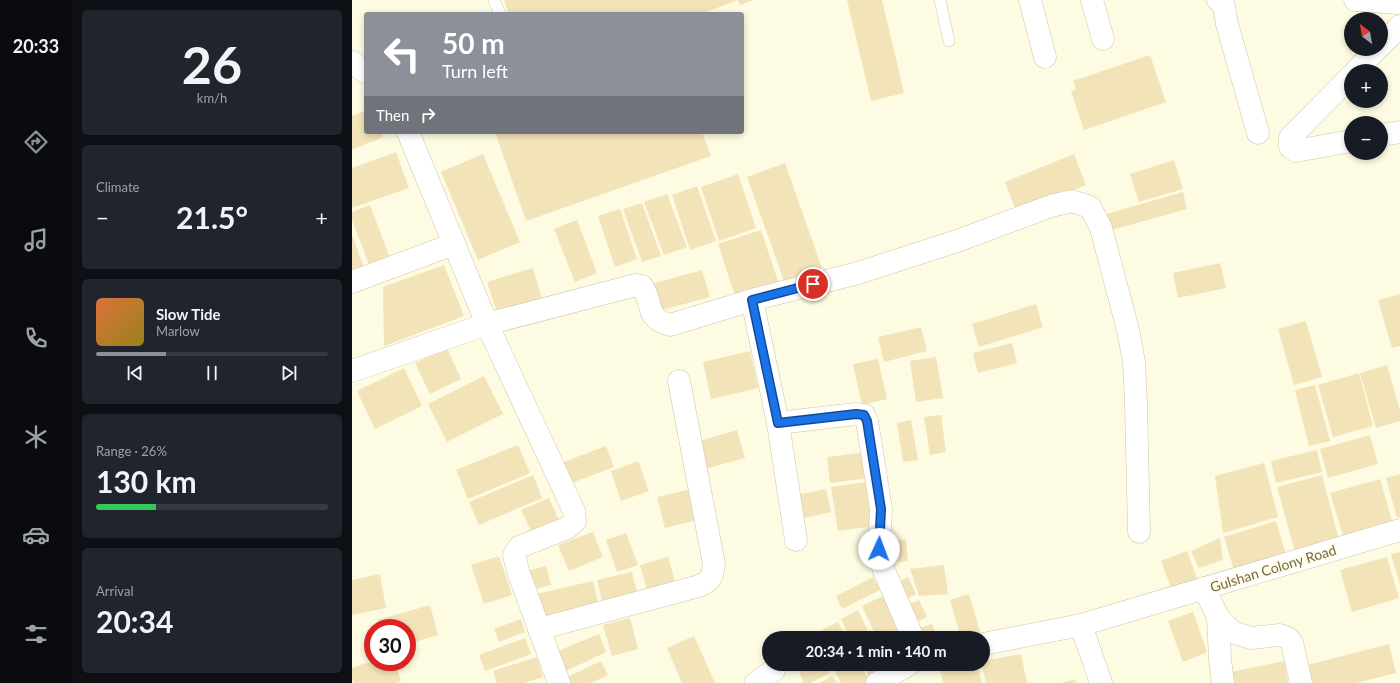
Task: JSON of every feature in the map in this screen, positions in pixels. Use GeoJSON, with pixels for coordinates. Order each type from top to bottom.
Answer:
{"type":"FeatureCollection","features":[{"type":"Feature","properties":{"kind":"street"},"geometry":{"type":"LineString","coordinates":[[1030,0],[1045,57]]}},
{"type":"Feature","properties":{"kind":"street"},"geometry":{"type":"LineString","coordinates":[[1092,0],[1103,39]]}},
{"type":"Feature","properties":{"kind":"street"},"geometry":{"type":"LineString","coordinates":[[1218,0],[1224,6],[1227,24],[1258,133]]}},
{"type":"Feature","properties":{"kind":"street"},"geometry":{"type":"LineString","coordinates":[[1355,0],[1400,3]]}},
{"type":"Feature","properties":{"kind":"street"},"geometry":{"type":"LineString","coordinates":[[1388,38],[1400,26]]}},
{"type":"Feature","properties":{"kind":"street"},"geometry":{"type":"LineString","coordinates":[[1363,64],[1370,56]]}},
{"type":"Feature","properties":{"kind":"street"},"geometry":{"type":"LineString","coordinates":[[352,62],[364,71]]}},
{"type":"Feature","properties":{"kind":"street"},"geometry":{"type":"LineString","coordinates":[[1344,83],[1290,138],[1290,147],[1296,151],[1344,142]]}},
{"type":"Feature","properties":{"kind":"street"},"geometry":{"type":"LineString","coordinates":[[1388,134],[1400,132]]}},
{"type":"Feature","properties":{"kind":"street"},"geometry":{"type":"LineString","coordinates":[[409,134],[487,324],[574,511],[575,521],[567,528],[519,547],[514,555],[518,571],[559,683]]}},
{"type":"Feature","properties":{"kind":"street"},"geometry":{"type":"LineString","coordinates":[[352,371],[487,324],[636,285],[642,286],[645,290],[653,316],[660,323],[670,326],[752,300],[865,270],[957,241],[1052,206],[1072,201],[1090,207],[1101,228],[1128,330],[1134,362],[1138,532]]}},
{"type":"Feature","properties":{"kind":"street"},"geometry":{"type":"LineString","coordinates":[[352,282],[454,244]]}},
{"type":"Feature","properties":{"kind":"street"},"geometry":{"type":"LineString","coordinates":[[752,300],[778,423],[796,540]]}},
{"type":"Feature","properties":{"kind":"street"},"geometry":{"type":"LineString","coordinates":[[539,629],[699,586],[708,582],[713,576],[714,564],[679,381]]}},
{"type":"Feature","properties":{"kind":"street"},"geometry":{"type":"LineString","coordinates":[[778,423],[856,414],[864,415],[867,421],[881,509],[880,556],[883,568],[910,631]]}},
{"type":"Feature","properties":{"kind":"street","name":"Gulshan Colony Road"},"geometry":{"type":"LineString","coordinates":[[1301,683],[1292,643],[1288,638],[1280,635],[1251,638],[1232,632],[1218,617],[1204,588],[1400,530]]}},
{"type":"Feature","properties":{"kind":"street"},"geometry":{"type":"LineString","coordinates":[[990,643],[1081,625],[1204,588]]}},
{"type":"Feature","properties":{"kind":"street"},"geometry":{"type":"LineString","coordinates":[[1218,617],[1223,683]]}},
{"type":"Feature","properties":{"kind":"street"},"geometry":{"type":"LineString","coordinates":[[1081,625],[1101,683]]}},
{"type":"Feature","properties":{"kind":"street"},"geometry":{"type":"LineString","coordinates":[[756,683],[773,671]]}},
{"type":"Feature","properties":{"kind":"street"},"geometry":{"type":"LineString","coordinates":[[877,683],[898,671]]}},
{"type":"Feature","properties":{"kind":"lane"},"geometry":{"type":"LineString","coordinates":[[494,0],[499,12]]}},
{"type":"Feature","properties":{"kind":"lane"},"geometry":{"type":"LineString","coordinates":[[940,0],[949,41]]}},
{"type":"Feature","properties":{"kind":"building"},"geometry":{"type":"Polygon","coordinates":[[[504,0],[738,0],[706,12],[508,12],[504,0]]]}},
{"type":"Feature","properties":{"kind":"building"},"geometry":{"type":"Polygon","coordinates":[[[738,0],[753,0],[740,5],[738,0]]]}},
{"type":"Feature","properties":{"kind":"building"},"geometry":{"type":"Polygon","coordinates":[[[847,0],[882,0],[904,93],[871,101],[847,0]]]}},
{"type":"Feature","properties":{"kind":"building"},"geometry":{"type":"Polygon","coordinates":[[[1150,55],[1166,102],[1084,130],[1071,91],[1076,89],[1073,81],[1150,55]]]}},
{"type":"Feature","properties":{"kind":"building"},"geometry":{"type":"Polygon","coordinates":[[[364,111],[364,134],[382,134],[383,137],[352,150],[352,116],[364,111]]]}},
{"type":"Feature","properties":{"kind":"building"},"geometry":{"type":"Polygon","coordinates":[[[496,134],[703,134],[711,156],[526,221],[496,134]]]}},
{"type":"Feature","properties":{"kind":"building"},"geometry":{"type":"Polygon","coordinates":[[[396,152],[409,188],[352,208],[352,168],[396,152]]]}},
{"type":"Feature","properties":{"kind":"building"},"geometry":{"type":"Polygon","coordinates":[[[483,154],[520,242],[478,260],[441,172],[483,154]]]}},
{"type":"Feature","properties":{"kind":"building"},"geometry":{"type":"Polygon","coordinates":[[[1074,154],[1086,185],[1017,213],[1005,182],[1074,154]]]}},
{"type":"Feature","properties":{"kind":"building"},"geometry":{"type":"Polygon","coordinates":[[[1174,160],[1183,189],[1139,202],[1130,174],[1174,160]]]}},
{"type":"Feature","properties":{"kind":"building"},"geometry":{"type":"Polygon","coordinates":[[[785,163],[822,268],[784,281],[747,177],[785,163]]]}},
{"type":"Feature","properties":{"kind":"building"},"geometry":{"type":"Polygon","coordinates":[[[738,174],[756,228],[719,241],[701,187],[738,174]]]}},
{"type":"Feature","properties":{"kind":"building"},"geometry":{"type":"Polygon","coordinates":[[[697,186],[716,241],[690,250],[672,195],[697,186]]]}},
{"type":"Feature","properties":{"kind":"building"},"geometry":{"type":"Polygon","coordinates":[[[1183,192],[1187,209],[1108,231],[1103,215],[1183,192]]]}},
{"type":"Feature","properties":{"kind":"building"},"geometry":{"type":"Polygon","coordinates":[[[667,194],[687,247],[664,255],[644,202],[667,194]]]}},
{"type":"Feature","properties":{"kind":"building"},"geometry":{"type":"Polygon","coordinates":[[[642,203],[661,256],[642,262],[623,209],[642,203]]]}},
{"type":"Feature","properties":{"kind":"building"},"geometry":{"type":"Polygon","coordinates":[[[370,205],[391,261],[371,269],[352,220],[352,212],[370,205]]]}},
{"type":"Feature","properties":{"kind":"building"},"geometry":{"type":"Polygon","coordinates":[[[620,209],[637,259],[615,267],[598,216],[620,209]]]}},
{"type":"Feature","properties":{"kind":"building"},"geometry":{"type":"Polygon","coordinates":[[[577,220],[597,273],[575,282],[554,229],[577,220]]]}},
{"type":"Feature","properties":{"kind":"building"},"geometry":{"type":"Polygon","coordinates":[[[761,230],[779,284],[736,299],[718,244],[761,230]]]}},
{"type":"Feature","properties":{"kind":"building"},"geometry":{"type":"Polygon","coordinates":[[[352,235],[365,270],[352,275],[352,235]]]}},
{"type":"Feature","properties":{"kind":"building"},"geometry":{"type":"Polygon","coordinates":[[[1220,263],[1226,288],[1178,298],[1173,273],[1220,263]]]}},
{"type":"Feature","properties":{"kind":"building"},"geometry":{"type":"Polygon","coordinates":[[[444,265],[464,316],[384,346],[383,287],[444,265]]]}},
{"type":"Feature","properties":{"kind":"building"},"geometry":{"type":"Polygon","coordinates":[[[533,268],[542,299],[497,313],[487,282],[533,268]]]}},
{"type":"Feature","properties":{"kind":"building"},"geometry":{"type":"Polygon","coordinates":[[[702,270],[710,297],[655,312],[648,285],[702,270]]]}},
{"type":"Feature","properties":{"kind":"building"},"geometry":{"type":"Polygon","coordinates":[[[1400,294],[1400,346],[1392,348],[1378,300],[1400,294]]]}},
{"type":"Feature","properties":{"kind":"building"},"geometry":{"type":"Polygon","coordinates":[[[1036,304],[1043,327],[979,347],[972,324],[1036,304]]]}},
{"type":"Feature","properties":{"kind":"building"},"geometry":{"type":"Polygon","coordinates":[[[1306,321],[1322,377],[1294,385],[1278,329],[1306,321]]]}},
{"type":"Feature","properties":{"kind":"building"},"geometry":{"type":"Polygon","coordinates":[[[921,327],[927,351],[884,362],[878,337],[921,327]]]}},
{"type":"Feature","properties":{"kind":"building"},"geometry":{"type":"Polygon","coordinates":[[[1012,343],[1017,363],[978,373],[973,353],[1012,343]]]}},
{"type":"Feature","properties":{"kind":"building"},"geometry":{"type":"Polygon","coordinates":[[[447,348],[461,379],[430,394],[415,363],[447,348]]]}},
{"type":"Feature","properties":{"kind":"building"},"geometry":{"type":"Polygon","coordinates":[[[750,351],[758,388],[711,399],[703,362],[750,351]]]}},
{"type":"Feature","properties":{"kind":"building"},"geometry":{"type":"Polygon","coordinates":[[[936,357],[943,398],[916,402],[910,361],[936,357]]]}},
{"type":"Feature","properties":{"kind":"building"},"geometry":{"type":"Polygon","coordinates":[[[878,359],[887,399],[862,405],[853,364],[878,359]]]}},
{"type":"Feature","properties":{"kind":"building"},"geometry":{"type":"Polygon","coordinates":[[[1387,365],[1400,411],[1400,421],[1376,428],[1360,373],[1387,365]]]}},
{"type":"Feature","properties":{"kind":"building"},"geometry":{"type":"Polygon","coordinates":[[[404,368],[422,406],[375,429],[357,391],[404,368]]]}},
{"type":"Feature","properties":{"kind":"building"},"geometry":{"type":"Polygon","coordinates":[[[1359,373],[1373,426],[1333,437],[1318,385],[1359,373]]]}},
{"type":"Feature","properties":{"kind":"building"},"geometry":{"type":"Polygon","coordinates":[[[484,376],[503,414],[447,442],[428,404],[484,376]]]}},
{"type":"Feature","properties":{"kind":"building"},"geometry":{"type":"Polygon","coordinates":[[[1315,385],[1330,441],[1309,446],[1295,390],[1315,385]]]}},
{"type":"Feature","properties":{"kind":"building"},"geometry":{"type":"Polygon","coordinates":[[[941,415],[946,452],[930,455],[924,417],[941,415]]]}},
{"type":"Feature","properties":{"kind":"building"},"geometry":{"type":"Polygon","coordinates":[[[911,420],[918,460],[903,462],[897,423],[911,420]]]}},
{"type":"Feature","properties":{"kind":"building"},"geometry":{"type":"Polygon","coordinates":[[[737,430],[745,458],[701,470],[693,443],[737,430]]]}},
{"type":"Feature","properties":{"kind":"building"},"geometry":{"type":"Polygon","coordinates":[[[1370,435],[1378,464],[1328,478],[1320,449],[1370,435]]]}},
{"type":"Feature","properties":{"kind":"building"},"geometry":{"type":"Polygon","coordinates":[[[518,445],[530,473],[468,499],[456,470],[518,445]]]}},
{"type":"Feature","properties":{"kind":"building"},"geometry":{"type":"Polygon","coordinates":[[[606,446],[614,467],[569,484],[561,463],[606,446]]]}},
{"type":"Feature","properties":{"kind":"building"},"geometry":{"type":"Polygon","coordinates":[[[1317,450],[1322,472],[1276,483],[1271,461],[1317,450]]]}},
{"type":"Feature","properties":{"kind":"building"},"geometry":{"type":"Polygon","coordinates":[[[867,452],[869,478],[830,483],[827,457],[867,452]]]}},
{"type":"Feature","properties":{"kind":"building"},"geometry":{"type":"Polygon","coordinates":[[[638,461],[649,491],[621,501],[611,471],[638,461]]]}},
{"type":"Feature","properties":{"kind":"building"},"geometry":{"type":"Polygon","coordinates":[[[1264,463],[1278,517],[1223,533],[1215,476],[1264,463]]]}},
{"type":"Feature","properties":{"kind":"building"},"geometry":{"type":"Polygon","coordinates":[[[1400,474],[1400,517],[1397,518],[1386,478],[1400,474]]]}},
{"type":"Feature","properties":{"kind":"building"},"geometry":{"type":"Polygon","coordinates":[[[533,475],[542,498],[479,525],[469,502],[533,475]]]}},
{"type":"Feature","properties":{"kind":"building"},"geometry":{"type":"Polygon","coordinates":[[[1322,475],[1339,540],[1295,552],[1277,487],[1322,475]]]}},
{"type":"Feature","properties":{"kind":"building"},"geometry":{"type":"Polygon","coordinates":[[[1380,479],[1392,521],[1343,535],[1330,493],[1380,479]]]}},
{"type":"Feature","properties":{"kind":"building"},"geometry":{"type":"Polygon","coordinates":[[[866,482],[872,526],[838,531],[831,487],[866,482]]]}},
{"type":"Feature","properties":{"kind":"building"},"geometry":{"type":"Polygon","coordinates":[[[692,489],[700,519],[665,528],[657,497],[692,489]]]}},
{"type":"Feature","properties":{"kind":"building"},"geometry":{"type":"Polygon","coordinates":[[[826,489],[831,512],[796,520],[792,496],[826,489]]]}},
{"type":"Feature","properties":{"kind":"building"},"geometry":{"type":"Polygon","coordinates":[[[549,498],[560,523],[533,535],[521,510],[549,498]]]}},
{"type":"Feature","properties":{"kind":"building"},"geometry":{"type":"Polygon","coordinates":[[[1276,521],[1286,554],[1234,570],[1224,537],[1276,521]]]}},
{"type":"Feature","properties":{"kind":"building"},"geometry":{"type":"Polygon","coordinates":[[[593,532],[603,557],[569,571],[558,545],[593,532]]]}},
{"type":"Feature","properties":{"kind":"building"},"geometry":{"type":"Polygon","coordinates":[[[626,533],[638,565],[617,572],[606,540],[626,533]]]}},
{"type":"Feature","properties":{"kind":"building"},"geometry":{"type":"Polygon","coordinates":[[[1220,538],[1223,560],[1199,568],[1191,551],[1220,538]]]}},
{"type":"Feature","properties":{"kind":"building"},"geometry":{"type":"Polygon","coordinates":[[[906,539],[908,561],[890,563],[887,541],[906,539]]]}},
{"type":"Feature","properties":{"kind":"building"},"geometry":{"type":"Polygon","coordinates":[[[1187,551],[1198,581],[1172,590],[1161,561],[1187,551]]]}},
{"type":"Feature","properties":{"kind":"building"},"geometry":{"type":"Polygon","coordinates":[[[1400,552],[1400,585],[1391,554],[1400,552]]]}},
{"type":"Feature","properties":{"kind":"building"},"geometry":{"type":"Polygon","coordinates":[[[499,556],[512,595],[484,604],[471,565],[499,556]]]}},
{"type":"Feature","properties":{"kind":"building"},"geometry":{"type":"Polygon","coordinates":[[[668,557],[676,585],[648,593],[640,565],[668,557]]]}},
{"type":"Feature","properties":{"kind":"building"},"geometry":{"type":"Polygon","coordinates":[[[1387,557],[1399,598],[1352,612],[1340,570],[1387,557]]]}},
{"type":"Feature","properties":{"kind":"building"},"geometry":{"type":"Polygon","coordinates":[[[944,565],[948,594],[919,596],[910,569],[944,565]]]}},
{"type":"Feature","properties":{"kind":"building"},"geometry":{"type":"Polygon","coordinates":[[[546,566],[551,585],[531,590],[526,571],[546,566]]]}},
{"type":"Feature","properties":{"kind":"building"},"geometry":{"type":"Polygon","coordinates":[[[632,572],[638,597],[603,605],[597,580],[632,572]]]}},
{"type":"Feature","properties":{"kind":"building"},"geometry":{"type":"Polygon","coordinates":[[[380,574],[386,608],[352,615],[352,580],[380,574]]]}},
{"type":"Feature","properties":{"kind":"building"},"geometry":{"type":"Polygon","coordinates":[[[873,577],[880,590],[842,609],[836,596],[873,577]]]}},
{"type":"Feature","properties":{"kind":"building"},"geometry":{"type":"Polygon","coordinates":[[[908,577],[916,594],[902,601],[894,584],[908,577]]]}},
{"type":"Feature","properties":{"kind":"building"},"geometry":{"type":"Polygon","coordinates":[[[593,581],[599,607],[538,622],[532,595],[593,581]]]}},
{"type":"Feature","properties":{"kind":"building"},"geometry":{"type":"Polygon","coordinates":[[[969,594],[980,631],[959,631],[950,600],[969,594]]]}},
{"type":"Feature","properties":{"kind":"building"},"geometry":{"type":"Polygon","coordinates":[[[883,596],[900,631],[874,631],[862,606],[883,596]]]}},
{"type":"Feature","properties":{"kind":"building"},"geometry":{"type":"Polygon","coordinates":[[[919,600],[927,617],[913,623],[905,606],[919,600]]]}},
{"type":"Feature","properties":{"kind":"building"},"geometry":{"type":"Polygon","coordinates":[[[430,605],[438,635],[416,641],[416,619],[381,619],[430,605]]]}},
{"type":"Feature","properties":{"kind":"building"},"geometry":{"type":"Polygon","coordinates":[[[858,610],[868,631],[847,631],[841,619],[858,610]]]}},
{"type":"Feature","properties":{"kind":"building"},"geometry":{"type":"Polygon","coordinates":[[[1193,612],[1207,652],[1183,662],[1168,621],[1193,612]]]}},
{"type":"Feature","properties":{"kind":"building"},"geometry":{"type":"Polygon","coordinates":[[[630,618],[638,649],[612,656],[603,625],[630,618]]]}},
{"type":"Feature","properties":{"kind":"building"},"geometry":{"type":"Polygon","coordinates":[[[521,619],[525,632],[499,642],[494,629],[521,619]]]}},
{"type":"Feature","properties":{"kind":"building"},"geometry":{"type":"Polygon","coordinates":[[[838,622],[843,631],[820,631],[838,622]]]}},
{"type":"Feature","properties":{"kind":"building"},"geometry":{"type":"Polygon","coordinates":[[[932,624],[934,631],[917,631],[916,629],[932,624]]]}},
{"type":"Feature","properties":{"kind":"building"},"geometry":{"type":"Polygon","coordinates":[[[599,634],[606,652],[564,672],[553,653],[599,634]]]}},
{"type":"Feature","properties":{"kind":"building"},"geometry":{"type":"Polygon","coordinates":[[[694,636],[715,683],[682,683],[667,648],[694,636]]]}},
{"type":"Feature","properties":{"kind":"building"},"geometry":{"type":"Polygon","coordinates":[[[525,638],[531,654],[485,671],[479,655],[525,638]]]}},
{"type":"Feature","properties":{"kind":"building"},"geometry":{"type":"Polygon","coordinates":[[[1389,644],[1396,673],[1356,683],[1304,683],[1300,667],[1389,644]]]}},
{"type":"Feature","properties":{"kind":"building"},"geometry":{"type":"Polygon","coordinates":[[[1021,654],[1027,683],[986,683],[983,671],[990,671],[990,660],[1021,654]]]}},
{"type":"Feature","properties":{"kind":"building"},"geometry":{"type":"Polygon","coordinates":[[[537,657],[543,677],[524,683],[497,683],[493,671],[537,657]]]}},
{"type":"Feature","properties":{"kind":"building"},"geometry":{"type":"Polygon","coordinates":[[[601,661],[608,675],[591,683],[567,683],[565,678],[601,661]]]}},
{"type":"Feature","properties":{"kind":"building"},"geometry":{"type":"Polygon","coordinates":[[[1284,661],[1288,683],[1228,683],[1226,673],[1284,661]]]}},
{"type":"Feature","properties":{"kind":"building"},"geometry":{"type":"Polygon","coordinates":[[[364,664],[364,671],[398,671],[401,681],[395,683],[354,683],[352,678],[352,668],[364,664]]]}},
{"type":"Feature","properties":{"kind":"building"},"geometry":{"type":"Polygon","coordinates":[[[798,671],[829,671],[830,673],[810,683],[804,683],[798,671]]]}},
{"type":"Feature","properties":{"kind":"building"},"geometry":{"type":"Polygon","coordinates":[[[835,671],[864,671],[869,681],[866,683],[841,683],[835,671]]]}},
{"type":"Feature","properties":{"kind":"building"},"geometry":{"type":"Polygon","coordinates":[[[866,671],[887,671],[870,679],[866,671]]]}},
{"type":"Feature","properties":{"kind":"building"},"geometry":{"type":"Polygon","coordinates":[[[940,671],[978,671],[982,683],[943,683],[940,671]]]}},
{"type":"Feature","properties":{"kind":"building"},"geometry":{"type":"Polygon","coordinates":[[[832,676],[837,683],[819,683],[832,676]]]}},
{"type":"Feature","properties":{"kind":"building"},"geometry":{"type":"Polygon","coordinates":[[[1075,679],[1076,683],[1062,683],[1075,679]]]}},
{"type":"Feature","properties":{"kind":"route"},"geometry":{"type":"LineString","coordinates":[[813,284],[752,300],[778,423],[856,414],[864,415],[867,421],[881,509],[879,549]]}}]}
